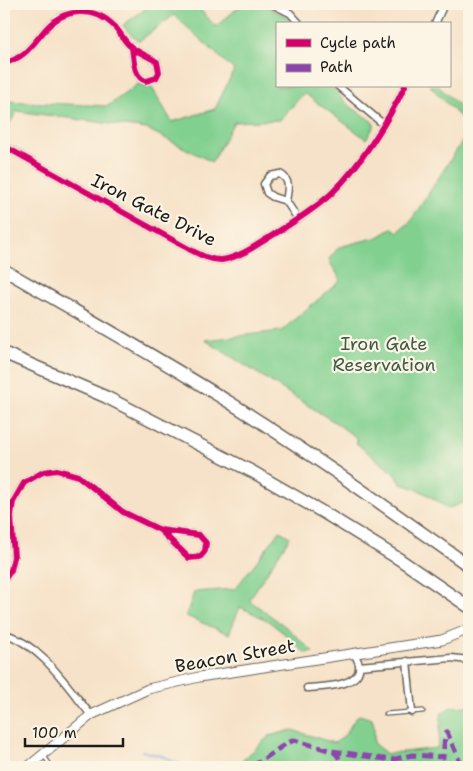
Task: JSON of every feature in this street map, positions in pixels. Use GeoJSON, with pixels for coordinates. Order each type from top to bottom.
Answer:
{"type":"FeatureCollection","features":[{"type":"Feature","properties":{"kind":"highway"},"geometry":{"type":"LineString","coordinates":[[4,270],[230,402],[347,479],[469,566]]}},
{"type":"Feature","properties":{"kind":"highway"},"geometry":{"type":"LineString","coordinates":[[4,353],[106,397],[253,472],[399,558],[469,607]]}},
{"type":"Feature","properties":{"kind":"main road","name":"Beacon Street"},"geometry":{"type":"LineString","coordinates":[[28,767],[91,715],[148,689],[173,682],[442,640],[469,629]]}},
{"type":"Feature","properties":{"kind":"street"},"geometry":{"type":"LineString","coordinates":[[272,4],[290,14],[298,22]]}},
{"type":"Feature","properties":{"kind":"street"},"geometry":{"type":"LineString","coordinates":[[435,22],[444,4]]}},
{"type":"Feature","properties":{"kind":"street"},"geometry":{"type":"LineString","coordinates":[[4,63],[24,54],[56,19],[78,12],[93,13],[107,19],[132,48],[157,62],[159,72],[156,78],[146,81],[138,76],[132,48]]}},
{"type":"Feature","properties":{"kind":"street"},"geometry":{"type":"LineString","coordinates":[[340,88],[383,124]]}},
{"type":"Feature","properties":{"kind":"street","name":"Iron Gate Drive"},"geometry":{"type":"LineString","coordinates":[[4,146],[189,250],[209,258],[221,260],[245,252],[298,218],[344,181],[361,159],[404,88]]}},
{"type":"Feature","properties":{"kind":"street"},"geometry":{"type":"LineString","coordinates":[[286,201],[287,180],[280,174],[270,176],[264,184],[267,193],[286,201],[298,218]]}},
{"type":"Feature","properties":{"kind":"street"},"geometry":{"type":"LineString","coordinates":[[4,580],[11,570],[14,557],[11,516],[13,502],[19,488],[24,483],[43,472],[57,470],[72,473],[123,512],[160,530],[189,558],[197,558],[206,551],[205,541],[199,535],[160,530]]}},
{"type":"Feature","properties":{"kind":"street"},"geometry":{"type":"LineString","coordinates":[[4,633],[24,642],[39,654],[91,715]]}},
{"type":"Feature","properties":{"kind":"street"},"geometry":{"type":"LineString","coordinates":[[308,688],[327,687],[353,680],[358,674],[359,666],[354,653]]}},
{"type":"Feature","properties":{"kind":"street"},"geometry":{"type":"LineString","coordinates":[[359,666],[451,658],[469,660]]}},
{"type":"Feature","properties":{"kind":"street"},"geometry":{"type":"LineString","coordinates":[[407,661],[412,712]]}},
{"type":"Feature","properties":{"kind":"lane"},"geometry":{"type":"LineString","coordinates":[[386,714],[423,711]]}},
{"type":"Feature","properties":{"kind":"lane"},"geometry":{"type":"LineString","coordinates":[[43,755],[51,766]]}},
{"type":"Feature","properties":{"kind":"green space"},"geometry":{"type":"Polygon","coordinates":[[[152,4],[195,4],[216,27],[242,4],[261,4],[284,15],[292,22],[276,22],[276,88],[333,88],[347,104],[374,123],[374,127],[366,139],[304,93],[280,120],[234,122],[212,162],[147,129],[17,111],[4,133],[4,101],[108,106],[138,84],[151,86],[172,122],[215,109],[234,70],[174,15],[139,41],[123,25],[152,4]]]}},
{"type":"Feature","properties":{"kind":"green space"},"geometry":{"type":"Polygon","coordinates":[[[432,88],[440,88],[469,115],[469,126],[432,88]]]}},
{"type":"Feature","properties":{"kind":"green space","name":"Iron Gate Reservation"},"geometry":{"type":"Polygon","coordinates":[[[469,131],[469,500],[448,509],[415,488],[401,484],[396,475],[356,443],[358,439],[339,425],[205,340],[281,331],[340,281],[329,259],[339,247],[378,237],[393,228],[398,232],[410,222],[469,131]]]}},
{"type":"Feature","properties":{"kind":"green space"},"geometry":{"type":"Polygon","coordinates":[[[280,531],[290,537],[249,600],[286,627],[313,652],[304,653],[285,634],[267,620],[240,607],[229,634],[186,616],[194,592],[235,589],[280,531]]]}},
{"type":"Feature","properties":{"kind":"green space"},"geometry":{"type":"Polygon","coordinates":[[[469,706],[469,767],[238,767],[269,736],[292,730],[334,743],[346,734],[359,715],[372,719],[374,725],[374,744],[387,754],[437,748],[442,712],[451,707],[469,706]]]}},
{"type":"Feature","properties":{"kind":"waterway"},"geometry":{"type":"LineString","coordinates":[[142,751],[162,756],[185,767]]}},
{"type":"Feature","properties":{"kind":"marked path"},"geometry":{"type":"LineString","coordinates":[[252,767],[294,740],[332,751],[391,760],[412,755],[443,757],[445,735],[447,732],[462,767]]}},
{"type":"Feature","properties":{"kind":"marked path"},"geometry":{"type":"LineString","coordinates":[[333,751],[338,756],[342,765]]}},
{"type":"Feature","properties":{"kind":"cycle path"},"geometry":{"type":"LineString","coordinates":[[4,63],[22,55],[52,23],[69,14],[78,12],[96,14],[105,19],[115,27],[125,41],[136,51],[157,62],[159,72],[156,78],[146,81],[139,76],[136,72],[132,48]]}},
{"type":"Feature","properties":{"kind":"cycle path"},"geometry":{"type":"LineString","coordinates":[[4,146],[189,249],[209,258],[222,260],[255,247],[303,216],[332,193],[372,143],[404,88]]}},
{"type":"Feature","properties":{"kind":"cycle path"},"geometry":{"type":"LineString","coordinates":[[4,580],[11,570],[14,557],[11,516],[13,502],[24,483],[43,472],[57,470],[78,476],[123,512],[160,530],[199,535],[206,543],[205,551],[200,557],[189,558],[160,530]]}}]}
